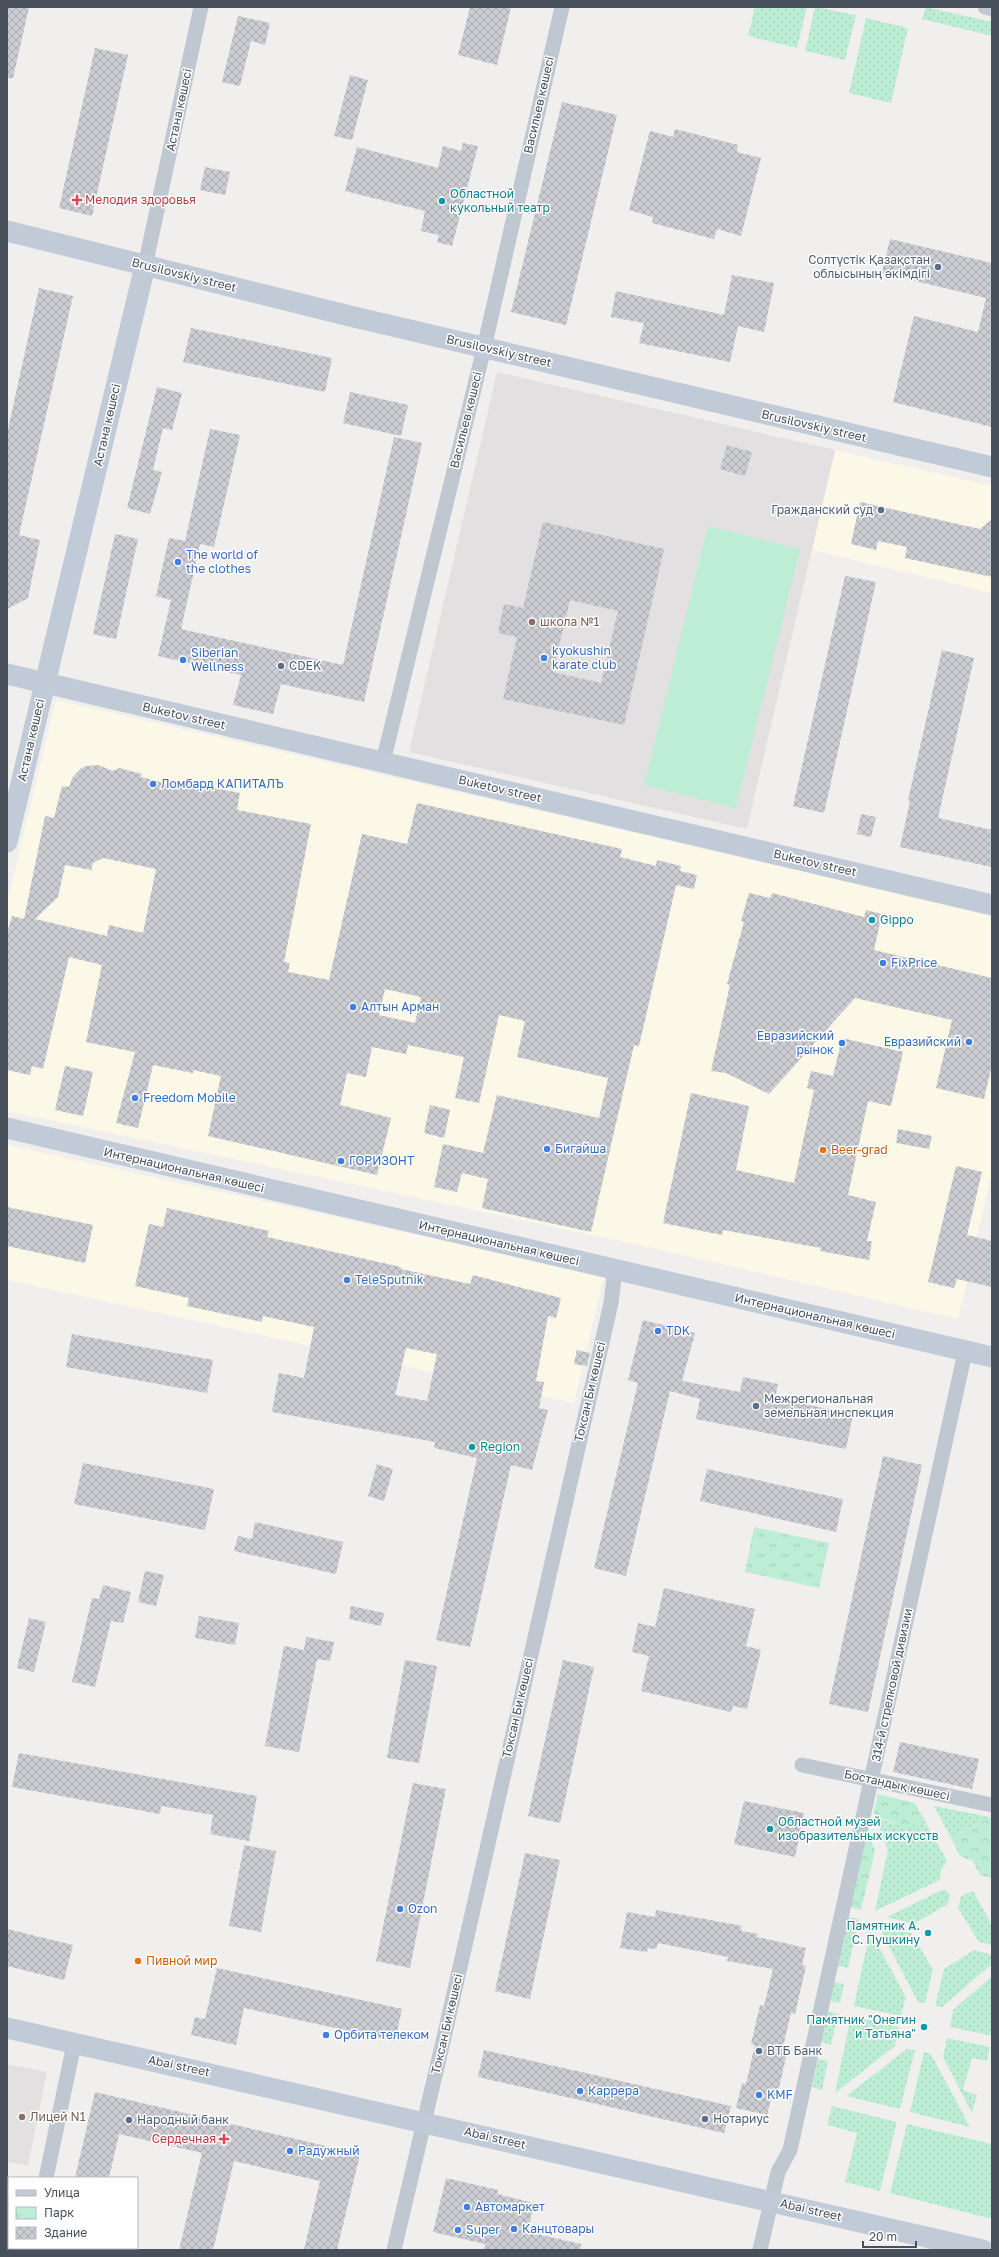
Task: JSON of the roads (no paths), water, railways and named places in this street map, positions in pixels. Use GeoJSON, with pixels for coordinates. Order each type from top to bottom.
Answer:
{"type":"FeatureCollection","features":[{"type":"Feature","properties":{"kind":"main road","name":"Brusilovskiy street"},"geometry":{"type":"LineString","coordinates":[[7,232],[484,348],[992,467]]}},
{"type":"Feature","properties":{"kind":"main road","name":"Астана көшесі"},"geometry":{"type":"LineString","coordinates":[[7,842],[145,266]]}},
{"type":"Feature","properties":{"kind":"main road","name":"Buketov street"},"geometry":{"type":"LineString","coordinates":[[7,674],[992,905]]}},
{"type":"Feature","properties":{"kind":"main road","name":"Интернациональная көшесі"},"geometry":{"type":"LineString","coordinates":[[7,1128],[965,1352],[992,1357]]}},
{"type":"Feature","properties":{"kind":"main road","name":"Abai street"},"geometry":{"type":"LineString","coordinates":[[7,2028],[771,2200],[983,2250]]}},
{"type":"Feature","properties":{"kind":"street","name":"Астана көшесі"},"geometry":{"type":"LineString","coordinates":[[145,266],[201,7]]}},
{"type":"Feature","properties":{"kind":"street","name":"Васильев көшесі"},"geometry":{"type":"LineString","coordinates":[[383,762],[484,348],[562,7]]}},
{"type":"Feature","properties":{"kind":"street"},"geometry":{"type":"LineString","coordinates":[[985,7],[992,9]]}},
{"type":"Feature","properties":{"kind":"street","name":"Токсан Би көшесі"},"geometry":{"type":"LineString","coordinates":[[394,2250],[425,2122],[609,1310],[615,1270]]}},
{"type":"Feature","properties":{"kind":"street","name":"314-й стрелковой дивизии"},"geometry":{"type":"LineString","coordinates":[[760,2250],[778,2172],[790,2150],[965,1352]]}},
{"type":"Feature","properties":{"kind":"street","name":"Бостандық көшесі"},"geometry":{"type":"LineString","coordinates":[[802,1765],[992,1805]]}},
{"type":"Feature","properties":{"kind":"street"},"geometry":{"type":"LineString","coordinates":[[46,2177],[74,2044]]}},
{"type":"Feature","properties":{"kind":"place","name":"Мелодия здоровья"},"geometry":{"type":"Point","coordinates":[77,200]}},
{"type":"Feature","properties":{"kind":"place","name":"Областной кукольный театр"},"geometry":{"type":"Point","coordinates":[442,201]}},
{"type":"Feature","properties":{"kind":"place","name":"Солтүстік Қазақстан облысының әкімдігі"},"geometry":{"type":"Point","coordinates":[938,267]}},
{"type":"Feature","properties":{"kind":"place","name":"Гражданский суд"},"geometry":{"type":"Point","coordinates":[881,510]}},
{"type":"Feature","properties":{"kind":"place","name":"The world of the clothes"},"geometry":{"type":"Point","coordinates":[178,562]}},
{"type":"Feature","properties":{"kind":"place","name":"школа №1"},"geometry":{"type":"Point","coordinates":[532,622]}},
{"type":"Feature","properties":{"kind":"place","name":"kyokushin karate club"},"geometry":{"type":"Point","coordinates":[544,658]}},
{"type":"Feature","properties":{"kind":"place","name":"Siberian Wellness"},"geometry":{"type":"Point","coordinates":[183,660]}},
{"type":"Feature","properties":{"kind":"place","name":"CDEK"},"geometry":{"type":"Point","coordinates":[281,666]}},
{"type":"Feature","properties":{"kind":"place","name":"Ломбард КАПИТАЛЪ"},"geometry":{"type":"Point","coordinates":[153,784]}},
{"type":"Feature","properties":{"kind":"place","name":"Gippo"},"geometry":{"type":"Point","coordinates":[872,920]}},
{"type":"Feature","properties":{"kind":"place","name":"FixPrice"},"geometry":{"type":"Point","coordinates":[883,963]}},
{"type":"Feature","properties":{"kind":"place","name":"Алтын Арман"},"geometry":{"type":"Point","coordinates":[353,1007]}},
{"type":"Feature","properties":{"kind":"place","name":"Евразийский"},"geometry":{"type":"Point","coordinates":[969,1042]}},
{"type":"Feature","properties":{"kind":"place","name":"Евразийский рынок"},"geometry":{"type":"Point","coordinates":[842,1043]}},
{"type":"Feature","properties":{"kind":"place","name":"Freedom Mobile"},"geometry":{"type":"Point","coordinates":[135,1098]}},
{"type":"Feature","properties":{"kind":"place","name":"Бигайша"},"geometry":{"type":"Point","coordinates":[547,1149]}},
{"type":"Feature","properties":{"kind":"place","name":"Beer-grad"},"geometry":{"type":"Point","coordinates":[823,1150]}},
{"type":"Feature","properties":{"kind":"place","name":"ГОРИЗОНТ"},"geometry":{"type":"Point","coordinates":[341,1161]}},
{"type":"Feature","properties":{"kind":"place","name":"TeleSputnik"},"geometry":{"type":"Point","coordinates":[347,1280]}},
{"type":"Feature","properties":{"kind":"place","name":"TDK"},"geometry":{"type":"Point","coordinates":[658,1331]}},
{"type":"Feature","properties":{"kind":"place","name":"Межрегиональная земельная инспекция"},"geometry":{"type":"Point","coordinates":[756,1406]}},
{"type":"Feature","properties":{"kind":"place","name":"Region"},"geometry":{"type":"Point","coordinates":[472,1447]}},
{"type":"Feature","properties":{"kind":"place","name":"Областной музей изобразительных искусств"},"geometry":{"type":"Point","coordinates":[770,1829]}},
{"type":"Feature","properties":{"kind":"place","name":"Ozon"},"geometry":{"type":"Point","coordinates":[400,1909]}},
{"type":"Feature","properties":{"kind":"place","name":"Памятник А. С. Пушкину"},"geometry":{"type":"Point","coordinates":[928,1933]}},
{"type":"Feature","properties":{"kind":"place","name":"Пивной мир"},"geometry":{"type":"Point","coordinates":[138,1961]}},
{"type":"Feature","properties":{"kind":"place","name":"Памятник \"Онегин и Татьяна\""},"geometry":{"type":"Point","coordinates":[924,2027]}},
{"type":"Feature","properties":{"kind":"place","name":"Орбита телеком"},"geometry":{"type":"Point","coordinates":[326,2035]}},
{"type":"Feature","properties":{"kind":"place","name":"ВТБ Банк"},"geometry":{"type":"Point","coordinates":[759,2051]}},
{"type":"Feature","properties":{"kind":"place","name":"Каррера"},"geometry":{"type":"Point","coordinates":[580,2091]}},
{"type":"Feature","properties":{"kind":"place","name":"KMF"},"geometry":{"type":"Point","coordinates":[759,2095]}},
{"type":"Feature","properties":{"kind":"place","name":"Лицей N1"},"geometry":{"type":"Point","coordinates":[22,2117]}},
{"type":"Feature","properties":{"kind":"place","name":"Нотариус"},"geometry":{"type":"Point","coordinates":[705,2119]}},
{"type":"Feature","properties":{"kind":"place","name":"Народный банк"},"geometry":{"type":"Point","coordinates":[129,2120]}},
{"type":"Feature","properties":{"kind":"place","name":"Сердечная"},"geometry":{"type":"Point","coordinates":[224,2139]}},
{"type":"Feature","properties":{"kind":"place","name":"Радужный"},"geometry":{"type":"Point","coordinates":[290,2151]}},
{"type":"Feature","properties":{"kind":"place","name":"Автомаркет"},"geometry":{"type":"Point","coordinates":[467,2207]}},
{"type":"Feature","properties":{"kind":"place","name":"Канцтовары"},"geometry":{"type":"Point","coordinates":[514,2229]}},
{"type":"Feature","properties":{"kind":"place","name":"Super"},"geometry":{"type":"Point","coordinates":[458,2230]}}]}
